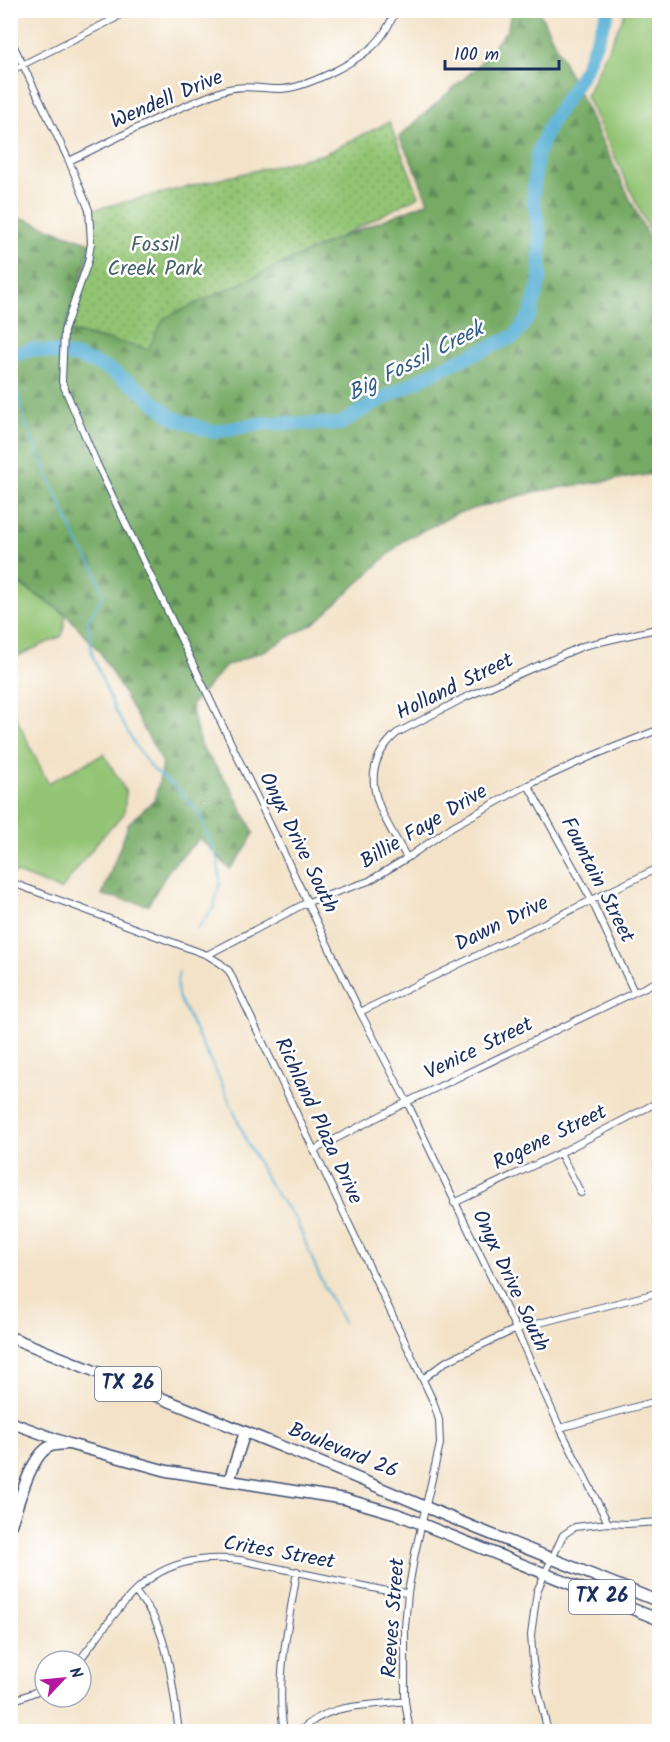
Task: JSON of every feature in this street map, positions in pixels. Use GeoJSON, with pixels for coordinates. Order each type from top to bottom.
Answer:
{"type":"FeatureCollection","features":[{"type":"Feature","properties":{"kind":"main road","name":"Boulevard 26"},"geometry":{"type":"LineString","coordinates":[[10,1337],[660,1602]]}},
{"type":"Feature","properties":{"kind":"main road","name":"Boulevard 26"},"geometry":{"type":"LineString","coordinates":[[10,1422],[69,1444],[167,1471],[345,1499],[421,1522],[660,1620]]}},
{"type":"Feature","properties":{"kind":"main road"},"geometry":{"type":"LineString","coordinates":[[229,1481],[245,1432]]}},
{"type":"Feature","properties":{"kind":"main road"},"geometry":{"type":"LineString","coordinates":[[10,1528],[26,1483],[40,1453],[50,1446],[69,1444]]}},
{"type":"Feature","properties":{"kind":"main road"},"geometry":{"type":"LineString","coordinates":[[10,1725],[12,1731]]}},
{"type":"Feature","properties":{"kind":"street"},"geometry":{"type":"LineString","coordinates":[[10,71],[114,19],[127,10]]}},
{"type":"Feature","properties":{"kind":"street","name":"Wendell Drive"},"geometry":{"type":"LineString","coordinates":[[69,161],[165,115],[225,90],[248,87],[281,89],[301,87],[311,83],[357,58],[372,47],[387,30],[396,10]]}},
{"type":"Feature","properties":{"kind":"street","name":"Onyx Drive South"},"geometry":{"type":"LineString","coordinates":[[10,38],[69,161],[89,210],[91,243],[88,262],[64,331],[63,382],[102,474],[360,1012],[407,1102],[516,1329],[560,1428],[608,1523]]}},
{"type":"Feature","properties":{"kind":"street","name":"Holland Street"},"geometry":{"type":"LineString","coordinates":[[407,858],[379,808],[374,794],[374,766],[391,738],[464,698],[583,646],[660,628]]}},
{"type":"Feature","properties":{"kind":"street","name":"Billie Faye Drive"},"geometry":{"type":"LineString","coordinates":[[207,955],[308,902],[369,881],[407,858],[439,834],[528,785],[660,729]]}},
{"type":"Feature","properties":{"kind":"street","name":"Fountain Street"},"geometry":{"type":"LineString","coordinates":[[528,785],[591,899],[634,992]]}},
{"type":"Feature","properties":{"kind":"street","name":"Dawn Drive"},"geometry":{"type":"LineString","coordinates":[[360,1012],[660,867]]}},
{"type":"Feature","properties":{"kind":"street","name":"Richland Plaza Drive"},"geometry":{"type":"LineString","coordinates":[[10,882],[207,955],[229,971],[433,1401],[439,1420],[440,1444],[425,1507]]}},
{"type":"Feature","properties":{"kind":"street","name":"Venice Street"},"geometry":{"type":"LineString","coordinates":[[314,1150],[407,1102],[660,980]]}},
{"type":"Feature","properties":{"kind":"street","name":"Rogene Street"},"geometry":{"type":"LineString","coordinates":[[454,1203],[560,1153],[660,1101]]}},
{"type":"Feature","properties":{"kind":"street"},"geometry":{"type":"LineString","coordinates":[[560,1153],[581,1193]]}},
{"type":"Feature","properties":{"kind":"street"},"geometry":{"type":"LineString","coordinates":[[423,1379],[445,1362],[516,1329],[660,1292]]}},
{"type":"Feature","properties":{"kind":"street"},"geometry":{"type":"LineString","coordinates":[[560,1428],[660,1400]]}},
{"type":"Feature","properties":{"kind":"street","name":"Reeves Street"},"geometry":{"type":"LineString","coordinates":[[410,1731],[405,1701],[405,1627],[408,1593],[425,1507]]}},
{"type":"Feature","properties":{"kind":"street"},"geometry":{"type":"LineString","coordinates":[[548,1731],[538,1690],[531,1635],[537,1591],[563,1535],[575,1527],[608,1523],[660,1522]]}},
{"type":"Feature","properties":{"kind":"street","name":"Crites Street"},"geometry":{"type":"LineString","coordinates":[[89,1649],[141,1585],[173,1565],[203,1558],[240,1560],[408,1593]]}},
{"type":"Feature","properties":{"kind":"street"},"geometry":{"type":"LineString","coordinates":[[284,1731],[282,1672],[297,1571]]}},
{"type":"Feature","properties":{"kind":"street"},"geometry":{"type":"LineString","coordinates":[[135,1591],[154,1619],[162,1638],[170,1671],[179,1731]]}},
{"type":"Feature","properties":{"kind":"street"},"geometry":{"type":"LineString","coordinates":[[10,1702],[33,1693]]}},
{"type":"Feature","properties":{"kind":"street"},"geometry":{"type":"LineString","coordinates":[[299,1731],[315,1719],[350,1706],[405,1701]]}},
{"type":"Feature","properties":{"kind":"green space"},"geometry":{"type":"Polygon","coordinates":[[[511,11],[539,11],[659,259],[659,473],[538,491],[455,514],[403,541],[316,622],[268,649],[226,666],[191,705],[200,745],[231,788],[254,833],[230,869],[200,838],[170,868],[148,905],[102,895],[129,823],[155,799],[163,763],[100,652],[66,614],[11,578],[10,220],[26,219],[91,243],[64,331],[148,348],[164,318],[334,240],[428,202],[414,166],[399,137],[477,67],[508,29],[511,11]]]}},
{"type":"Feature","properties":{"kind":"green space"},"geometry":{"type":"Polygon","coordinates":[[[626,11],[659,11],[659,251],[586,96],[626,11]]]}},
{"type":"Feature","properties":{"kind":"green space","name":"Fossil Creek Park"},"geometry":{"type":"Polygon","coordinates":[[[389,122],[419,196],[334,240],[164,318],[148,349],[66,330],[92,248],[91,210],[324,154],[389,122]]]}},
{"type":"Feature","properties":{"kind":"green space"},"geometry":{"type":"Polygon","coordinates":[[[10,578],[66,614],[62,636],[11,659],[10,578]]]}},
{"type":"Feature","properties":{"kind":"green space"},"geometry":{"type":"Polygon","coordinates":[[[10,705],[48,783],[104,754],[126,792],[124,814],[99,840],[61,890],[11,871],[10,705]]]}},
{"type":"Feature","properties":{"kind":"waterway","name":"Big Fossil Creek"},"geometry":{"type":"LineString","coordinates":[[10,356],[33,349],[78,357],[106,368],[135,386],[172,417],[212,432],[266,423],[341,424],[369,406],[444,367],[515,336],[530,315],[540,281],[540,236],[533,197],[537,154],[550,124],[585,69],[609,10]]}},
{"type":"Feature","properties":{"kind":"waterway"},"geometry":{"type":"LineString","coordinates":[[10,377],[18,393],[25,423],[76,539],[96,572],[103,595],[88,620],[92,654],[115,710],[151,768],[178,789],[198,812],[218,860],[220,883],[214,907],[197,929]]}},
{"type":"Feature","properties":{"kind":"waterway"},"geometry":{"type":"LineString","coordinates":[[179,972],[178,996],[220,1080],[248,1144],[271,1187],[296,1220],[321,1280],[343,1322]]}}]}
